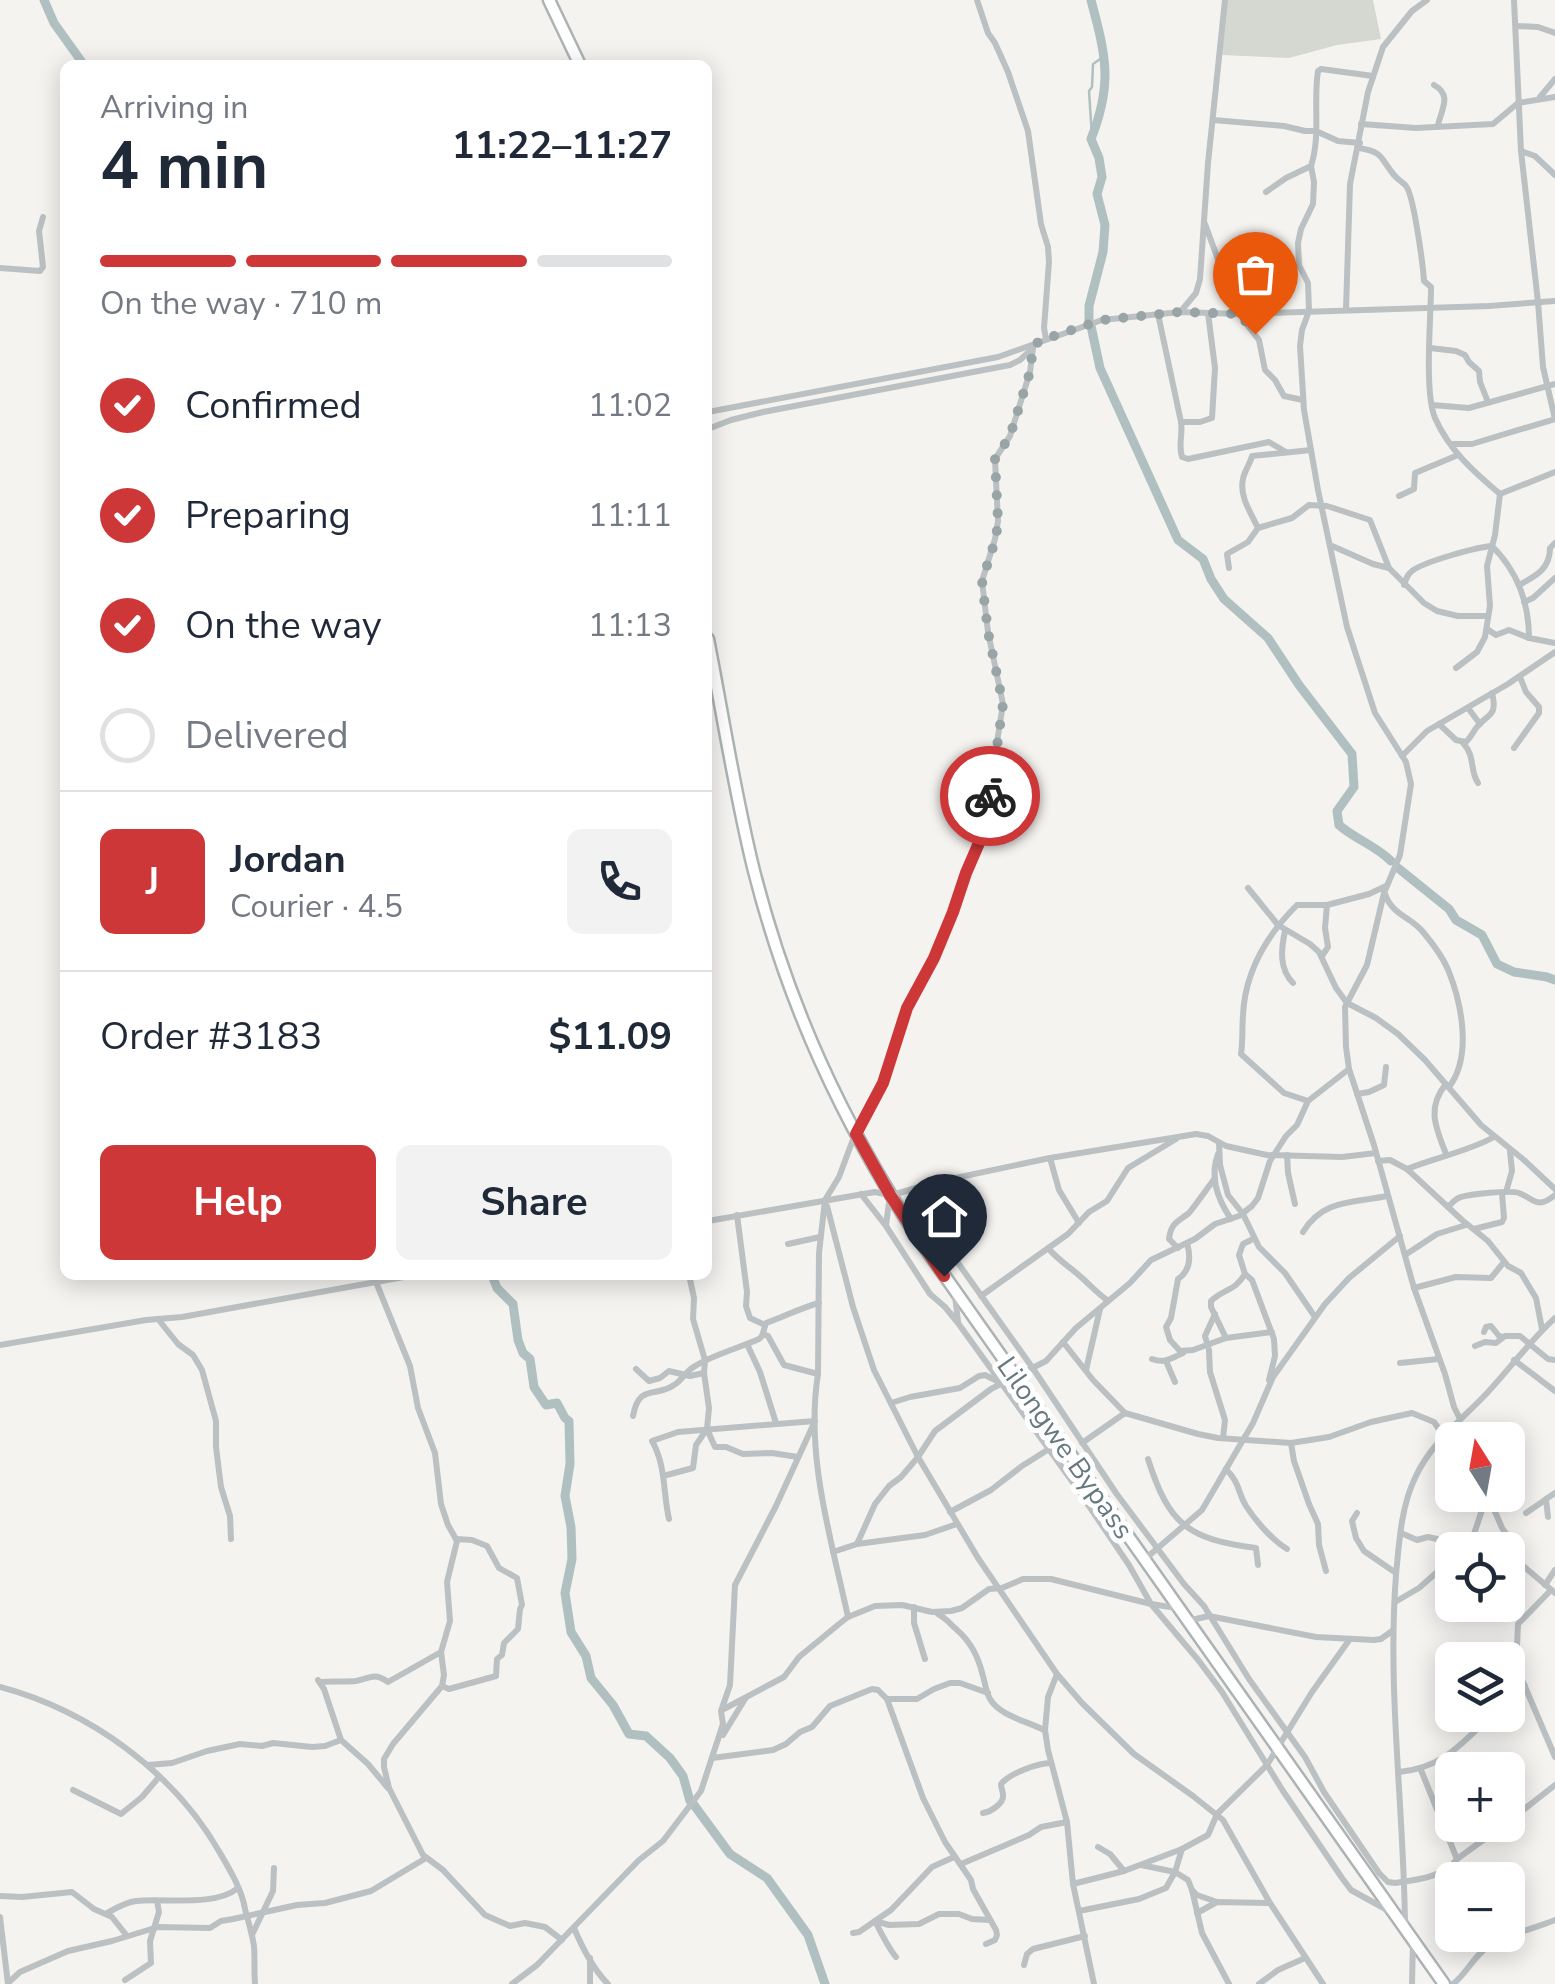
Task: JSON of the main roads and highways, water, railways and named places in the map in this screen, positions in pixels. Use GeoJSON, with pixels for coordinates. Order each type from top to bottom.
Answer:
{"type":"FeatureCollection","features":[{"type":"Feature","properties":{"kind":"main road"},"geometry":{"type":"LineString","coordinates":[[549,0],[578,60]]}},
{"type":"Feature","properties":{"kind":"main road","name":"Lilongwe Bypass"},"geometry":{"type":"LineString","coordinates":[[712,660],[752,865],[804,1024],[840,1107],[890,1195],[955,1291],[1444,1984]]}},
{"type":"Feature","properties":{"kind":"waterway"},"geometry":{"type":"LineString","coordinates":[[44,0],[54,23],[80,60]]}},
{"type":"Feature","properties":{"kind":"waterway"},"geometry":{"type":"LineString","coordinates":[[1089,320],[1105,225],[1097,194],[1102,177],[1099,158],[1091,139],[1102,102],[1105,70],[1091,0]]}},
{"type":"Feature","properties":{"kind":"waterway"},"geometry":{"type":"LineString","coordinates":[[1092,137],[1089,91],[1093,64],[1103,57]]}},
{"type":"Feature","properties":{"kind":"waterway"},"geometry":{"type":"LineString","coordinates":[[1091,326],[1100,368],[1178,540],[1203,559],[1224,599],[1268,638],[1352,754],[1354,787],[1337,811],[1339,825],[1391,861]]}},
{"type":"Feature","properties":{"kind":"waterway"},"geometry":{"type":"LineString","coordinates":[[1398,868],[1449,909],[1456,920],[1482,935],[1497,964],[1514,972],[1555,980]]}},
{"type":"Feature","properties":{"kind":"waterway"},"geometry":{"type":"LineString","coordinates":[[494,1280],[513,1304],[518,1340],[530,1359],[534,1387],[546,1405],[557,1403],[569,1421],[570,1464],[565,1496],[572,1559],[565,1593],[571,1632],[586,1656],[591,1678],[613,1705],[629,1734],[646,1736],[670,1758],[683,1776],[690,1801]]}},
{"type":"Feature","properties":{"kind":"waterway"},"geometry":{"type":"LineString","coordinates":[[694,1805],[730,1854],[767,1878],[808,1935],[825,1984]]}}]}
